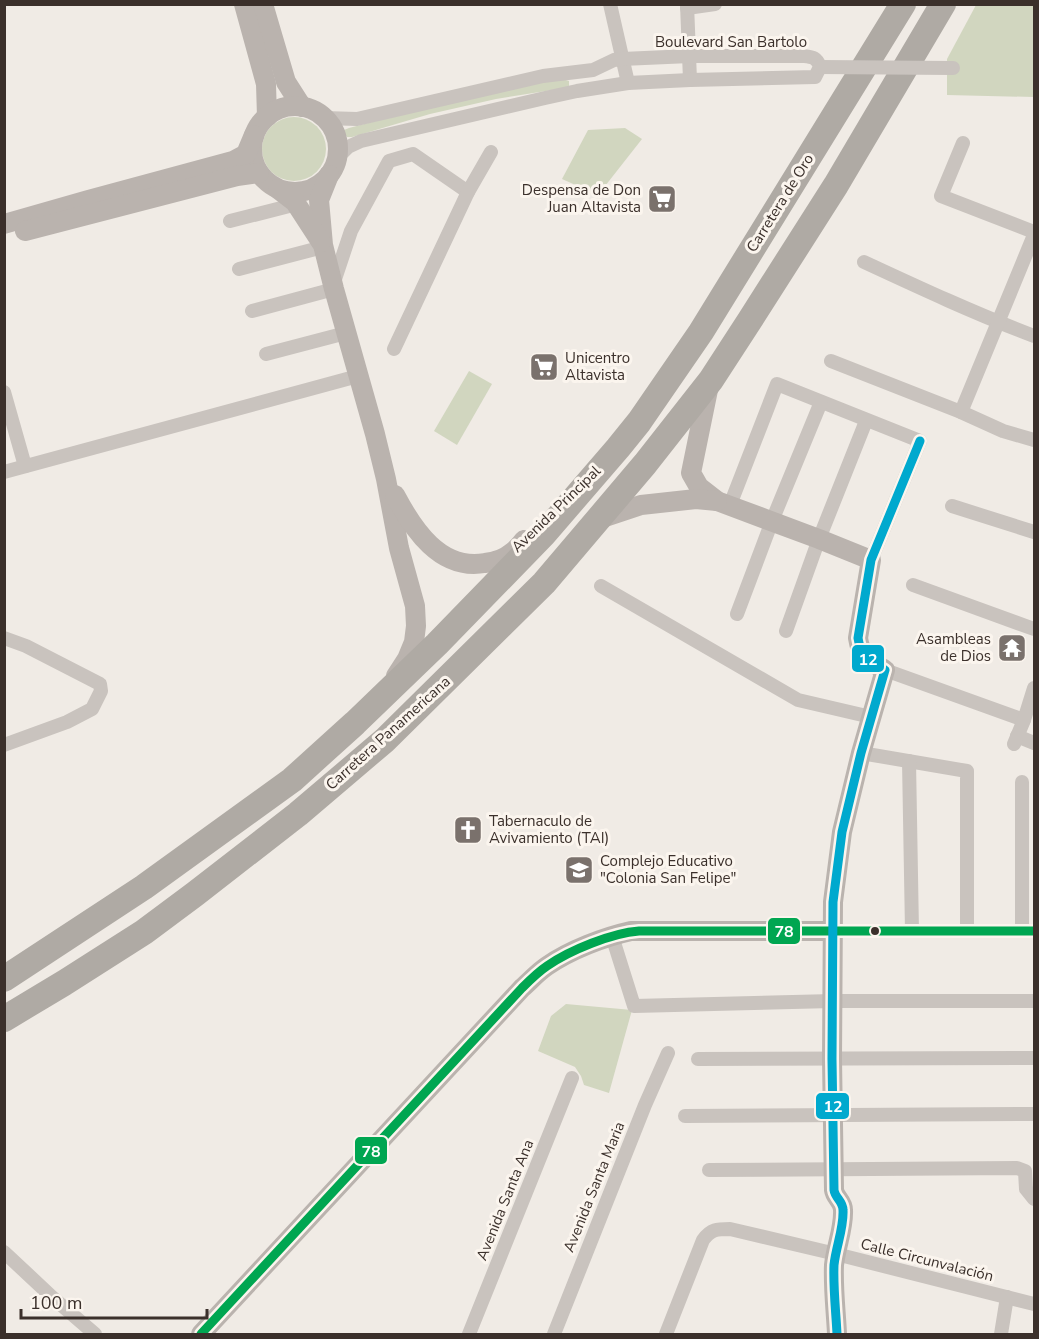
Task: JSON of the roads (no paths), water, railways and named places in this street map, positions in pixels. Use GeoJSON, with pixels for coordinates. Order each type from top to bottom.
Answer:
{"type":"FeatureCollection","features":[{"type":"Feature","properties":{"kind":"highway"},"geometry":{"type":"LineString","coordinates":[[885,35],[888,4]]}},
{"type":"Feature","properties":{"kind":"highway","name":"Carretera de Oro"},"geometry":{"type":"LineString","coordinates":[[653,400],[706,324],[903,4]]}},
{"type":"Feature","properties":{"kind":"highway"},"geometry":{"type":"LineString","coordinates":[[711,380],[836,184],[943,4]]}},
{"type":"Feature","properties":{"kind":"highway"},"geometry":{"type":"LineString","coordinates":[[838,109],[843,124],[849,129],[859,131],[869,128],[879,113]]}},
{"type":"Feature","properties":{"kind":"highway"},"geometry":{"type":"LineString","coordinates":[[804,164],[817,160],[825,161],[835,174],[836,184]]}},
{"type":"Feature","properties":{"kind":"highway","name":"Carretera Panamericana"},"geometry":{"type":"LineString","coordinates":[[4,1019],[144,932],[298,814],[385,740],[544,583],[645,464],[711,380]]}},
{"type":"Feature","properties":{"kind":"highway","name":"Carretera Panamericana"},"geometry":{"type":"LineString","coordinates":[[4,980],[171,868],[292,780],[355,723],[474,607],[543,535],[618,448],[653,400]]}},
{"type":"Feature","properties":{"kind":"highway"},"geometry":{"type":"LineString","coordinates":[[171,868],[172,884],[177,890],[195,894]]}},
{"type":"Feature","properties":{"kind":"highway"},"geometry":{"type":"LineString","coordinates":[[120,903],[137,910],[144,923],[144,932]]}},
{"type":"Feature","properties":{"kind":"street"},"geometry":{"type":"LineString","coordinates":[[244,4],[266,84],[267,117]]}},
{"type":"Feature","properties":{"kind":"street"},"geometry":{"type":"LineString","coordinates":[[263,4],[286,82],[302,107]]}},
{"type":"Feature","properties":{"kind":"street"},"geometry":{"type":"LineString","coordinates":[[610,4],[628,83]]}},
{"type":"Feature","properties":{"kind":"street"},"geometry":{"type":"LineString","coordinates":[[690,80],[687,6],[715,4]]}},
{"type":"Feature","properties":{"kind":"street","name":"Boulevard San Bartolo"},"geometry":{"type":"LineString","coordinates":[[324,118],[352,120],[543,76],[593,70],[614,60],[622,59],[690,56],[803,56],[813,57],[818,61],[820,67],[815,77],[628,83],[577,91],[361,141],[348,147],[333,167]]}},
{"type":"Feature","properties":{"kind":"street"},"geometry":{"type":"LineString","coordinates":[[820,67],[953,68]]}},
{"type":"Feature","properties":{"kind":"street"},"geometry":{"type":"LineString","coordinates":[[576,72],[577,91]]}},
{"type":"Feature","properties":{"kind":"street"},"geometry":{"type":"LineString","coordinates":[[4,224],[233,160],[246,154],[254,135],[261,122],[277,110],[289,107],[302,107],[314,111],[331,127],[338,149],[333,167],[322,182],[306,191],[285,191],[274,187],[259,173],[254,164],[252,154],[254,135]]}},
{"type":"Feature","properties":{"kind":"street"},"geometry":{"type":"LineString","coordinates":[[961,412],[1035,234],[940,196],[963,143]]}},
{"type":"Feature","properties":{"kind":"street"},"geometry":{"type":"LineString","coordinates":[[394,349],[468,192],[491,152]]}},
{"type":"Feature","properties":{"kind":"street"},"geometry":{"type":"LineString","coordinates":[[252,311],[333,287],[351,231],[389,161],[412,154],[468,192]]}},
{"type":"Feature","properties":{"kind":"street","name":"Avenida Principal"},"geometry":{"type":"LineString","coordinates":[[333,167],[319,200],[324,250],[386,478],[399,548],[415,606],[416,626],[410,651],[399,673],[355,723]]}},
{"type":"Feature","properties":{"kind":"street"},"geometry":{"type":"LineString","coordinates":[[4,237],[237,176],[259,173]]}},
{"type":"Feature","properties":{"kind":"street","name":"Avenida Principal"},"geometry":{"type":"LineString","coordinates":[[274,187],[297,204],[324,250]]}},
{"type":"Feature","properties":{"kind":"street"},"geometry":{"type":"LineString","coordinates":[[230,221],[297,204]]}},
{"type":"Feature","properties":{"kind":"street"},"geometry":{"type":"LineString","coordinates":[[239,269],[324,250],[351,231]]}},
{"type":"Feature","properties":{"kind":"street"},"geometry":{"type":"LineString","coordinates":[[864,262],[998,322],[1035,336]]}},
{"type":"Feature","properties":{"kind":"street"},"geometry":{"type":"LineString","coordinates":[[266,354],[346,333]]}},
{"type":"Feature","properties":{"kind":"street"},"geometry":{"type":"LineString","coordinates":[[831,361],[1003,431],[1035,440]]}},
{"type":"Feature","properties":{"kind":"street"},"geometry":{"type":"LineString","coordinates":[[4,472],[358,376]]}},
{"type":"Feature","properties":{"kind":"street"},"geometry":{"type":"LineString","coordinates":[[711,380],[691,472],[699,487],[724,503],[871,560]]}},
{"type":"Feature","properties":{"kind":"street"},"geometry":{"type":"LineString","coordinates":[[724,503],[777,384],[920,441],[871,560],[858,638],[861,651],[865,658],[885,670],[1024,720]]}},
{"type":"Feature","properties":{"kind":"street"},"geometry":{"type":"LineString","coordinates":[[4,392],[25,466]]}},
{"type":"Feature","properties":{"kind":"street"},"geometry":{"type":"LineString","coordinates":[[737,614],[821,402]]}},
{"type":"Feature","properties":{"kind":"street"},"geometry":{"type":"LineString","coordinates":[[786,631],[819,538],[866,421]]}},
{"type":"Feature","properties":{"kind":"street","name":"Avenida Principal"},"geometry":{"type":"LineString","coordinates":[[386,478],[410,521],[434,549],[456,561],[479,564],[494,562],[511,554],[618,448]]}},
{"type":"Feature","properties":{"kind":"street"},"geometry":{"type":"LineString","coordinates":[[599,519],[641,506],[696,499],[724,503]]}},
{"type":"Feature","properties":{"kind":"street"},"geometry":{"type":"LineString","coordinates":[[952,506],[1035,532]]}},
{"type":"Feature","properties":{"kind":"street"},"geometry":{"type":"LineString","coordinates":[[913,585],[1035,629]]}},
{"type":"Feature","properties":{"kind":"street"},"geometry":{"type":"LineString","coordinates":[[601,586],[798,700],[871,717]]}},
{"type":"Feature","properties":{"kind":"street"},"geometry":{"type":"LineString","coordinates":[[4,638],[47,657],[100,684],[101,687],[92,709],[68,722],[4,745]]}},
{"type":"Feature","properties":{"kind":"street"},"geometry":{"type":"LineString","coordinates":[[837,1335],[834,1266],[843,1209],[840,1200],[834,1194],[833,902],[842,832],[861,753],[885,670]]}},
{"type":"Feature","properties":{"kind":"street"},"geometry":{"type":"LineString","coordinates":[[1035,688],[1015,740],[1035,743]]}},
{"type":"Feature","properties":{"kind":"street"},"geometry":{"type":"LineString","coordinates":[[861,753],[967,771],[968,931]]}},
{"type":"Feature","properties":{"kind":"street"},"geometry":{"type":"LineString","coordinates":[[909,761],[912,931]]}},
{"type":"Feature","properties":{"kind":"street"},"geometry":{"type":"LineString","coordinates":[[201,1335],[522,988],[547,966],[573,952],[631,931],[1028,931],[1022,782]]}},
{"type":"Feature","properties":{"kind":"street"},"geometry":{"type":"LineString","coordinates":[[612,936],[634,1006],[833,1001],[1035,1001]]}},
{"type":"Feature","properties":{"kind":"street","name":"Avenida Santa Maria"},"geometry":{"type":"LineString","coordinates":[[554,1335],[645,1105],[668,1053]]}},
{"type":"Feature","properties":{"kind":"street"},"geometry":{"type":"LineString","coordinates":[[698,1059],[1035,1059]]}},
{"type":"Feature","properties":{"kind":"street","name":"Avenida Santa Ana"},"geometry":{"type":"LineString","coordinates":[[469,1335],[572,1078]]}},
{"type":"Feature","properties":{"kind":"street"},"geometry":{"type":"LineString","coordinates":[[685,1116],[1035,1114]]}},
{"type":"Feature","properties":{"kind":"street"},"geometry":{"type":"LineString","coordinates":[[709,1170],[1017,1168],[1025,1171],[1026,1189],[1035,1199]]}},
{"type":"Feature","properties":{"kind":"street","name":"Calle Circunvalación"},"geometry":{"type":"LineString","coordinates":[[669,1334],[703,1240],[709,1232],[719,1229],[730,1229],[836,1254],[1035,1304]]}},
{"type":"Feature","properties":{"kind":"street"},"geometry":{"type":"LineString","coordinates":[[4,1252],[95,1335]]}},
{"type":"Feature","properties":{"kind":"street"},"geometry":{"type":"LineString","coordinates":[[1001,1335],[1007,1297]]}},
{"type":"Feature","properties":{"kind":"place","name":"Despensa de Don Juan Altavista"},"geometry":{"type":"Point","coordinates":[662,199]}},
{"type":"Feature","properties":{"kind":"place","name":"Unicentro Altavista"},"geometry":{"type":"Point","coordinates":[544,367]}},
{"type":"Feature","properties":{"kind":"place","name":"Asambleas de Dios"},"geometry":{"type":"Point","coordinates":[1012,648]}},
{"type":"Feature","properties":{"kind":"place","name":"Tabernaculo de Avivamiento (TAI)"},"geometry":{"type":"Point","coordinates":[468,830]}},
{"type":"Feature","properties":{"kind":"place","name":"Complejo Educativo \"Colonia San Felipe\""},"geometry":{"type":"Point","coordinates":[579,870]}}]}
